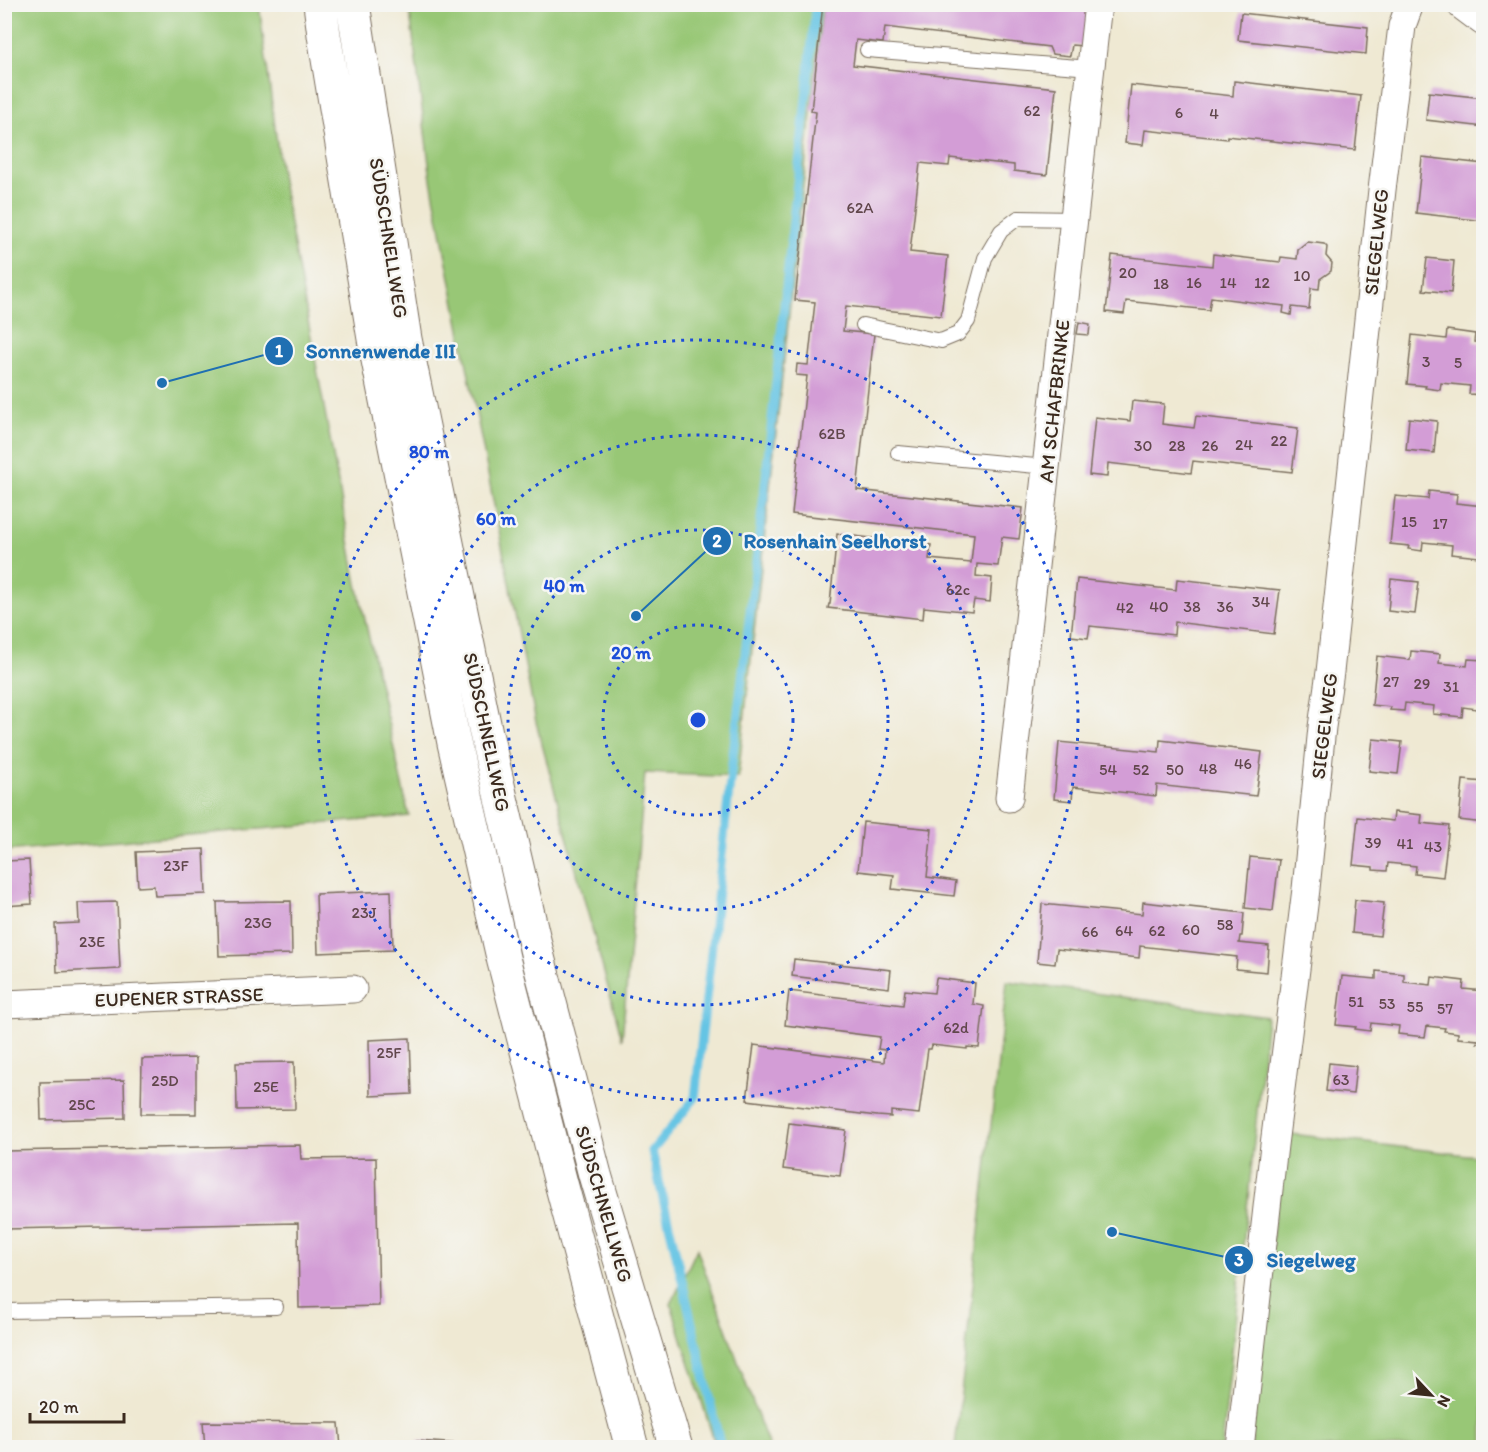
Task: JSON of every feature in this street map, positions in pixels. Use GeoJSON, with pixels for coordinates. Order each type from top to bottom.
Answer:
{"type":"FeatureCollection","features":[{"type":"Feature","properties":{"kind":"main road","name":"SÜDSCHNELLWEG"},"geometry":{"type":"LineString","coordinates":[[320,4],[375,345],[454,743],[504,962],[632,1448]]}},
{"type":"Feature","properties":{"kind":"main road","name":"SÜDSCHNELLWEG"},"geometry":{"type":"LineString","coordinates":[[353,4],[405,339],[487,738],[538,957],[595,1175],[676,1448]]}},
{"type":"Feature","properties":{"kind":"main road"},"geometry":{"type":"LineString","coordinates":[[1464,4],[1484,19]]}},
{"type":"Feature","properties":{"kind":"street","name":"AM SCHAFBRINKE"},"geometry":{"type":"LineString","coordinates":[[1009,798],[1098,4]]}},
{"type":"Feature","properties":{"kind":"street","name":"SIEGELWEG"},"geometry":{"type":"LineString","coordinates":[[1240,1448],[1330,672],[1382,190],[1402,26],[1410,4]]}},
{"type":"Feature","properties":{"kind":"street","name":"EUPENER STRASSE"},"geometry":{"type":"LineString","coordinates":[[4,1004],[353,989]]}},
{"type":"Feature","properties":{"kind":"lane"},"geometry":{"type":"LineString","coordinates":[[867,50],[1091,68]]}},
{"type":"Feature","properties":{"kind":"lane"},"geometry":{"type":"LineString","coordinates":[[863,325],[941,341],[958,334],[968,321],[985,258],[1001,231],[1018,218],[1075,219]]}},
{"type":"Feature","properties":{"kind":"lane"},"geometry":{"type":"LineString","coordinates":[[898,453],[1047,467]]}},
{"type":"Feature","properties":{"kind":"lane"},"geometry":{"type":"LineString","coordinates":[[4,1311],[276,1307]]}},
{"type":"Feature","properties":{"kind":"green space"},"geometry":{"type":"Polygon","coordinates":[[[5,4],[259,5],[282,181],[357,584],[409,816],[5,851],[5,4]]]}},
{"type":"Feature","properties":{"kind":"green space"},"geometry":{"type":"Polygon","coordinates":[[[409,5],[823,5],[738,777],[645,773],[622,1039],[536,722],[431,180],[409,5]]]}},
{"type":"Feature","properties":{"kind":"green space"},"geometry":{"type":"Polygon","coordinates":[[[1007,981],[1267,1017],[1222,1447],[955,1447],[1007,981]]]}},
{"type":"Feature","properties":{"kind":"green space"},"geometry":{"type":"Polygon","coordinates":[[[1283,1133],[1483,1157],[1483,1447],[1251,1448],[1283,1133]]]}},
{"type":"Feature","properties":{"kind":"green space"},"geometry":{"type":"Polygon","coordinates":[[[697,1249],[769,1447],[716,1447],[671,1304],[697,1249]]]}},
{"type":"Feature","properties":{"kind":"building"},"geometry":{"type":"Polygon","coordinates":[[[823,4],[963,4],[1012,10],[1013,4],[1089,4],[1084,46],[1072,45],[1070,56],[1052,54],[1049,47],[885,27],[883,43],[856,40],[853,65],[1056,88],[1047,175],[1014,171],[1014,165],[950,158],[949,166],[920,163],[910,252],[948,256],[941,316],[846,306],[843,331],[874,334],[857,490],[1023,508],[1019,539],[1002,537],[998,566],[977,564],[976,576],[992,578],[990,602],[974,600],[972,612],[924,607],[923,619],[828,608],[837,534],[931,545],[929,559],[971,563],[974,534],[792,514],[807,376],[796,375],[797,364],[808,365],[815,302],[795,300],[816,112],[811,111],[823,4]]]}},
{"type":"Feature","properties":{"kind":"building"},"geometry":{"type":"Polygon","coordinates":[[[1241,13],[1368,27],[1366,54],[1238,40],[1241,13]]]}},
{"type":"Feature","properties":{"kind":"building"},"geometry":{"type":"Polygon","coordinates":[[[1234,81],[1361,96],[1355,150],[1227,136],[1227,139],[1145,130],[1143,145],[1125,143],[1131,85],[1233,96],[1234,81]]]}},
{"type":"Feature","properties":{"kind":"building"},"geometry":{"type":"Polygon","coordinates":[[[1429,92],[1484,98],[1484,127],[1426,120],[1429,92]]]}},
{"type":"Feature","properties":{"kind":"building"},"geometry":{"type":"Polygon","coordinates":[[[1422,157],[1484,164],[1484,221],[1416,213],[1422,157]]]}},
{"type":"Feature","properties":{"kind":"building"},"geometry":{"type":"Polygon","coordinates":[[[1308,242],[1324,244],[1327,247],[1326,256],[1332,263],[1331,271],[1320,279],[1319,289],[1311,288],[1309,309],[1292,307],[1291,315],[1283,313],[1284,306],[1211,297],[1209,310],[1126,301],[1124,314],[1106,312],[1112,255],[1212,266],[1213,254],[1280,262],[1281,257],[1297,259],[1298,250],[1308,242]]]}},
{"type":"Feature","properties":{"kind":"building"},"geometry":{"type":"Polygon","coordinates":[[[1427,258],[1454,261],[1451,293],[1423,290],[1427,258]]]}},
{"type":"Feature","properties":{"kind":"building"},"geometry":{"type":"Polygon","coordinates":[[[1079,322],[1090,324],[1089,335],[1077,334],[1079,322]]]}},
{"type":"Feature","properties":{"kind":"building"},"geometry":{"type":"Polygon","coordinates":[[[1447,330],[1475,334],[1474,342],[1484,343],[1484,395],[1469,394],[1470,386],[1441,383],[1440,390],[1407,384],[1412,335],[1446,339],[1447,330]]]}},
{"type":"Feature","properties":{"kind":"building"},"geometry":{"type":"Polygon","coordinates":[[[1132,401],[1164,404],[1162,424],[1194,428],[1196,416],[1298,428],[1292,472],[1193,461],[1191,473],[1108,463],[1107,477],[1089,475],[1095,417],[1130,421],[1132,401]]]}},
{"type":"Feature","properties":{"kind":"building"},"geometry":{"type":"Polygon","coordinates":[[[1409,418],[1437,421],[1434,453],[1406,450],[1409,418]]]}},
{"type":"Feature","properties":{"kind":"building"},"geometry":{"type":"Polygon","coordinates":[[[1429,491],[1457,494],[1456,503],[1484,506],[1484,546],[1480,545],[1479,557],[1451,554],[1452,545],[1423,542],[1422,551],[1408,549],[1409,546],[1390,544],[1395,496],[1428,499],[1429,491]]]}},
{"type":"Feature","properties":{"kind":"building"},"geometry":{"type":"Polygon","coordinates":[[[1077,579],[1176,590],[1177,579],[1280,590],[1274,634],[1175,622],[1174,635],[1090,626],[1088,638],[1071,636],[1077,579]]]}},
{"type":"Feature","properties":{"kind":"building"},"geometry":{"type":"Polygon","coordinates":[[[1391,579],[1419,582],[1415,614],[1388,611],[1391,579]]]}},
{"type":"Feature","properties":{"kind":"building"},"geometry":{"type":"Polygon","coordinates":[[[1411,651],[1440,654],[1439,663],[1467,666],[1468,659],[1484,660],[1484,710],[1463,707],[1462,717],[1433,714],[1434,706],[1405,703],[1404,711],[1372,705],[1377,656],[1410,660],[1411,651]]]}},
{"type":"Feature","properties":{"kind":"building"},"geometry":{"type":"Polygon","coordinates":[[[1373,739],[1402,742],[1398,774],[1369,771],[1373,739]]]}},
{"type":"Feature","properties":{"kind":"building"},"geometry":{"type":"Polygon","coordinates":[[[1160,740],[1262,752],[1256,796],[1157,785],[1156,796],[1073,787],[1072,801],[1054,799],[1059,742],[1159,752],[1160,740]]]}},
{"type":"Feature","properties":{"kind":"building"},"geometry":{"type":"Polygon","coordinates":[[[1463,780],[1484,782],[1484,823],[1459,820],[1463,780]]]}},
{"type":"Feature","properties":{"kind":"building"},"geometry":{"type":"Polygon","coordinates":[[[1394,812],[1422,815],[1421,823],[1449,826],[1443,877],[1415,874],[1416,866],[1388,863],[1387,871],[1353,865],[1358,817],[1393,821],[1394,812]]]}},
{"type":"Feature","properties":{"kind":"building"},"geometry":{"type":"Polygon","coordinates":[[[863,822],[932,829],[927,877],[956,881],[954,896],[892,889],[894,875],[858,871],[863,822]]]}},
{"type":"Feature","properties":{"kind":"building"},"geometry":{"type":"Polygon","coordinates":[[[204,849],[206,894],[155,896],[154,886],[138,887],[136,852],[204,849]]]}},
{"type":"Feature","properties":{"kind":"building"},"geometry":{"type":"Polygon","coordinates":[[[1250,857],[1279,860],[1273,911],[1245,908],[1250,857]]]}},
{"type":"Feature","properties":{"kind":"building"},"geometry":{"type":"Polygon","coordinates":[[[29,860],[32,904],[4,906],[4,861],[29,860]]]}},
{"type":"Feature","properties":{"kind":"building"},"geometry":{"type":"Polygon","coordinates":[[[391,891],[393,950],[318,953],[316,894],[391,891]]]}},
{"type":"Feature","properties":{"kind":"building"},"geometry":{"type":"Polygon","coordinates":[[[1355,900],[1384,903],[1380,936],[1352,933],[1355,900]]]}},
{"type":"Feature","properties":{"kind":"building"},"geometry":{"type":"Polygon","coordinates":[[[291,901],[292,954],[219,956],[217,902],[291,901]]]}},
{"type":"Feature","properties":{"kind":"building"},"geometry":{"type":"Polygon","coordinates":[[[117,902],[120,969],[57,972],[55,924],[79,923],[78,903],[117,902]]]}},
{"type":"Feature","properties":{"kind":"building"},"geometry":{"type":"Polygon","coordinates":[[[1143,902],[1244,913],[1242,936],[1240,936],[1239,943],[1269,946],[1267,972],[1236,969],[1237,957],[1140,946],[1139,958],[1057,949],[1055,964],[1037,962],[1042,904],[1142,914],[1143,902]]]}},
{"type":"Feature","properties":{"kind":"building"},"geometry":{"type":"Polygon","coordinates":[[[794,959],[891,970],[889,988],[792,976],[794,959]]]}},
{"type":"Feature","properties":{"kind":"building"},"geometry":{"type":"Polygon","coordinates":[[[1376,971],[1404,974],[1404,982],[1431,985],[1432,977],[1464,981],[1463,989],[1484,991],[1484,1044],[1477,1043],[1478,1040],[1458,1038],[1458,1033],[1444,1031],[1445,1028],[1427,1026],[1425,1037],[1398,1034],[1399,1026],[1371,1023],[1370,1031],[1336,1025],[1342,976],[1376,979],[1376,971]]]}},
{"type":"Feature","properties":{"kind":"building"},"geometry":{"type":"Polygon","coordinates":[[[936,978],[975,983],[973,1004],[984,1006],[979,1048],[932,1045],[931,1049],[928,1049],[919,1114],[891,1111],[891,1117],[877,1116],[747,1100],[754,1045],[884,1062],[885,1050],[878,1049],[880,1037],[785,1025],[789,991],[903,1005],[905,990],[934,993],[936,978]]]}},
{"type":"Feature","properties":{"kind":"building"},"geometry":{"type":"Polygon","coordinates":[[[410,1038],[412,1094],[370,1096],[369,1040],[410,1038]]]}},
{"type":"Feature","properties":{"kind":"building"},"geometry":{"type":"Polygon","coordinates":[[[196,1058],[196,1114],[141,1114],[142,1059],[196,1058]]]}},
{"type":"Feature","properties":{"kind":"building"},"geometry":{"type":"Polygon","coordinates":[[[294,1062],[295,1109],[237,1110],[236,1063],[294,1062]]]}},
{"type":"Feature","properties":{"kind":"building"},"geometry":{"type":"Polygon","coordinates":[[[1329,1063],[1356,1066],[1353,1094],[1326,1091],[1329,1063]]]}},
{"type":"Feature","properties":{"kind":"building"},"geometry":{"type":"Polygon","coordinates":[[[124,1080],[125,1118],[41,1120],[40,1082],[124,1080]]]}},
{"type":"Feature","properties":{"kind":"building"},"geometry":{"type":"Polygon","coordinates":[[[789,1123],[846,1130],[840,1176],[783,1169],[789,1123]]]}},
{"type":"Feature","properties":{"kind":"building"},"geometry":{"type":"Polygon","coordinates":[[[300,1145],[301,1159],[376,1158],[379,1306],[299,1308],[298,1223],[5,1229],[5,1151],[300,1145]]]}},
{"type":"Feature","properties":{"kind":"building"},"geometry":{"type":"Polygon","coordinates":[[[203,1422],[339,1423],[341,1448],[205,1448],[203,1422]]]}},
{"type":"Feature","properties":{"kind":"building"},"geometry":{"type":"Polygon","coordinates":[[[417,1441],[491,1446],[490,1448],[417,1448],[417,1441]]]}},
{"type":"Feature","properties":{"kind":"waterway"},"geometry":{"type":"LineString","coordinates":[[721,1448],[652,1151],[695,1098],[764,495],[816,4]]}},
{"type":"Feature","properties":{"kind":"place","name":"Sonnenwende III"},"geometry":{"type":"Point","coordinates":[162,383]}},
{"type":"Feature","properties":{"kind":"place","name":"Rosenhain Seelhorst"},"geometry":{"type":"Point","coordinates":[636,616]}},
{"type":"Feature","properties":{"kind":"place","name":"Siegelweg"},"geometry":{"type":"Point","coordinates":[1112,1232]}}]}
